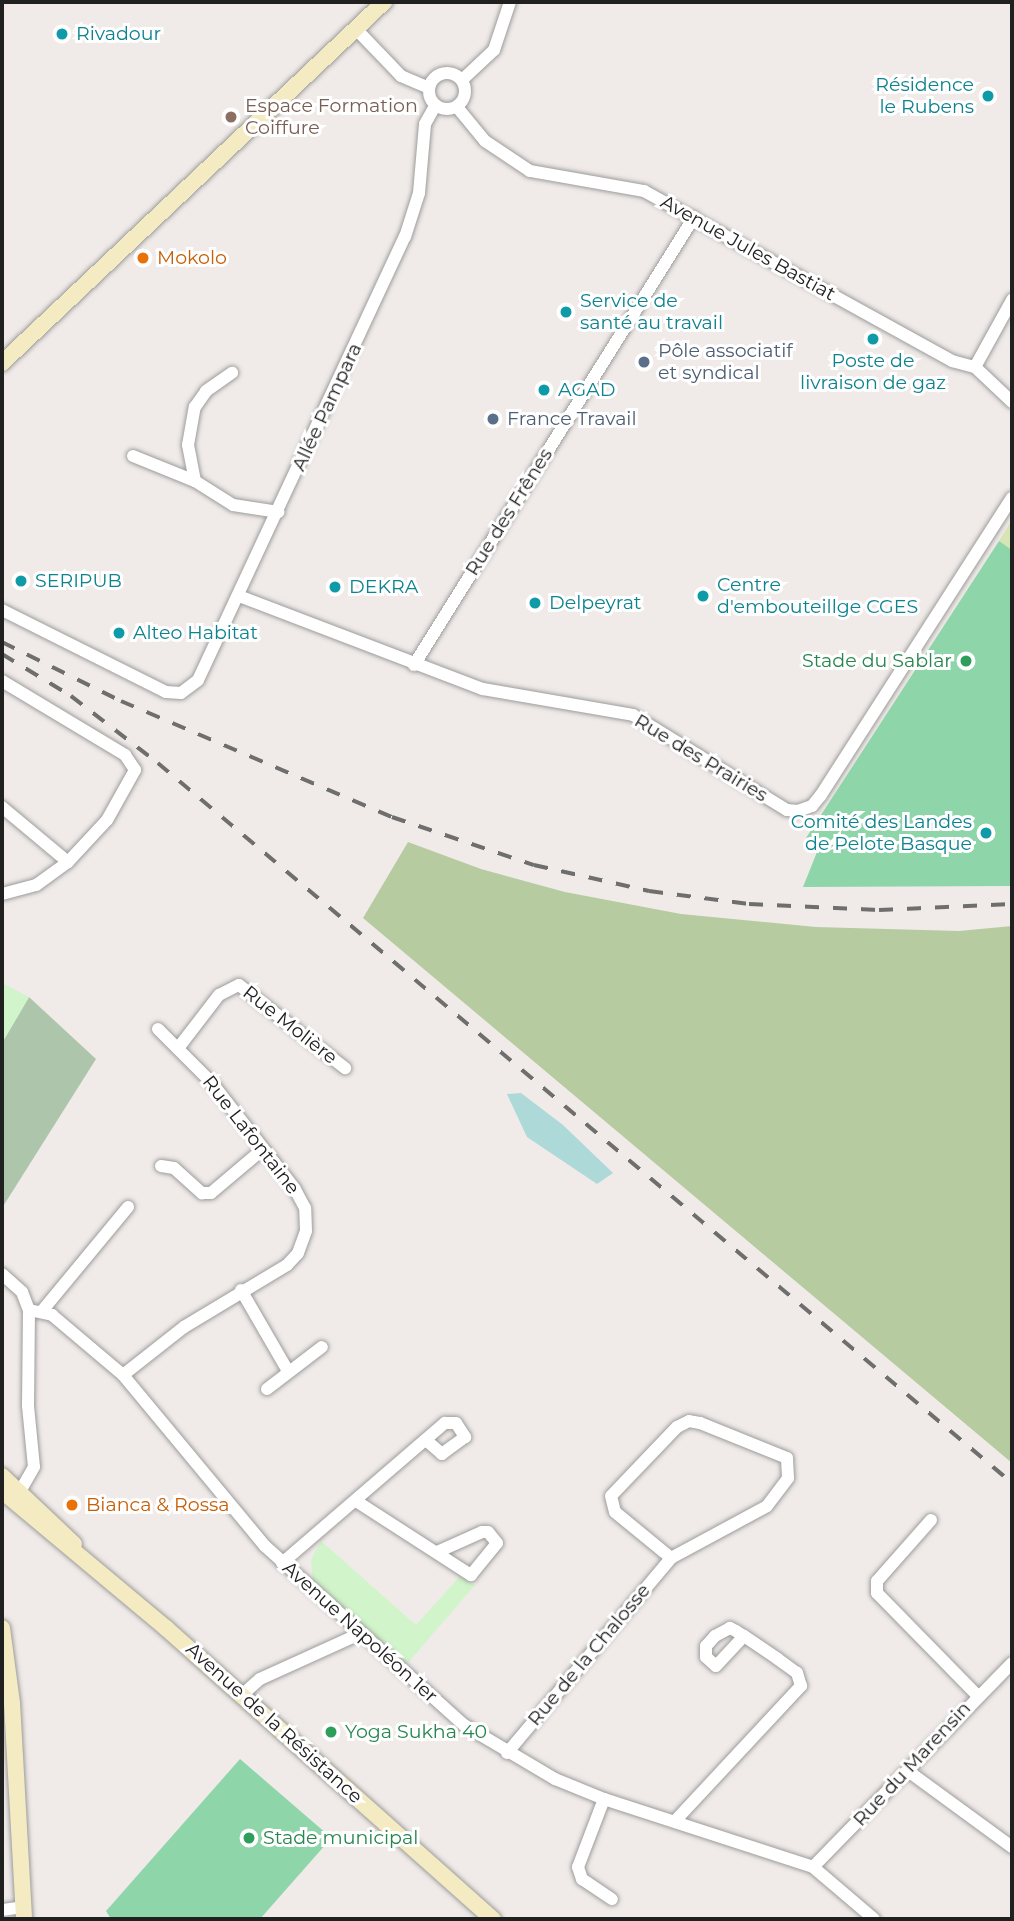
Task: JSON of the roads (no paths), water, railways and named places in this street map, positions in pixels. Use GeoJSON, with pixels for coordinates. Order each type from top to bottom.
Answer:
{"type":"FeatureCollection","features":[{"type":"Feature","properties":{"kind":"main road"},"geometry":{"type":"LineString","coordinates":[[2,363],[384,2]]}},
{"type":"Feature","properties":{"kind":"main road","name":"Avenue de la Résistance"},"geometry":{"type":"LineString","coordinates":[[2,1476],[12,1495],[67,1534],[84,1557],[493,1919]]}},
{"type":"Feature","properties":{"kind":"main road"},"geometry":{"type":"LineString","coordinates":[[2,1628],[24,1913]]}},
{"type":"Feature","properties":{"kind":"street"},"geometry":{"type":"LineString","coordinates":[[462,80],[494,50],[510,2]]}},
{"type":"Feature","properties":{"kind":"street"},"geometry":{"type":"LineString","coordinates":[[356,29],[401,76],[429,88],[435,106],[446,110],[457,107],[465,98],[462,80]]}},
{"type":"Feature","properties":{"kind":"street"},"geometry":{"type":"LineString","coordinates":[[429,88],[435,78],[446,73],[462,80]]}},
{"type":"Feature","properties":{"kind":"street","name":"Allée Pampara"},"geometry":{"type":"LineString","coordinates":[[2,610],[166,692],[181,693],[203,673],[405,237],[419,193],[425,124],[435,106]]}},
{"type":"Feature","properties":{"kind":"street","name":"Avenue Jules Bastiat"},"geometry":{"type":"LineString","coordinates":[[457,107],[485,141],[530,171],[644,191],[953,361],[975,367]]}},
{"type":"Feature","properties":{"kind":"street","name":"Rue des Frênes"},"geometry":{"type":"LineString","coordinates":[[414,665],[694,217]]}},
{"type":"Feature","properties":{"kind":"street"},"geometry":{"type":"LineString","coordinates":[[1012,300],[975,367],[1012,402]]}},
{"type":"Feature","properties":{"kind":"street"},"geometry":{"type":"LineString","coordinates":[[195,481],[188,445],[195,407],[206,391],[232,373]]}},
{"type":"Feature","properties":{"kind":"street"},"geometry":{"type":"LineString","coordinates":[[133,456],[195,481],[233,505],[278,512]]}},
{"type":"Feature","properties":{"kind":"street","name":"Rue des Prairies"},"geometry":{"type":"LineString","coordinates":[[239,596],[414,665],[509,696],[569,701],[633,715],[787,810],[798,811],[812,806],[821,795],[1011,503]]}},
{"type":"Feature","properties":{"kind":"street"},"geometry":{"type":"LineString","coordinates":[[2,681],[125,755],[132,762],[134,778],[107,820],[68,862],[36,885],[2,894]]}},
{"type":"Feature","properties":{"kind":"street"},"geometry":{"type":"LineString","coordinates":[[2,807],[68,862]]}},
{"type":"Feature","properties":{"kind":"street","name":"Rue Molière"},"geometry":{"type":"LineString","coordinates":[[179,1047],[219,995],[239,985],[345,1068]]}},
{"type":"Feature","properties":{"kind":"street","name":"Rue Lafontaine"},"geometry":{"type":"LineString","coordinates":[[123,1375],[241,1290],[287,1265],[298,1253],[306,1231],[305,1208],[296,1189],[179,1047],[158,1029]]}},
{"type":"Feature","properties":{"kind":"street"},"geometry":{"type":"LineString","coordinates":[[161,1167],[174,1168],[202,1193],[211,1193],[264,1149]]}},
{"type":"Feature","properties":{"kind":"street"},"geometry":{"type":"LineString","coordinates":[[29,1310],[42,1311],[128,1207]]}},
{"type":"Feature","properties":{"kind":"street"},"geometry":{"type":"LineString","coordinates":[[2,1274],[22,1292],[29,1310],[28,1406],[35,1451],[31,1478],[12,1495]]}},
{"type":"Feature","properties":{"kind":"street"},"geometry":{"type":"LineString","coordinates":[[241,1290],[288,1371]]}},
{"type":"Feature","properties":{"kind":"street","name":"Avenue Napoléon 1er"},"geometry":{"type":"LineString","coordinates":[[42,1311],[123,1375],[282,1563],[464,1725],[507,1753],[604,1799],[813,1867],[874,1919]]}},
{"type":"Feature","properties":{"kind":"street"},"geometry":{"type":"LineString","coordinates":[[267,1390],[322,1347]]}},
{"type":"Feature","properties":{"kind":"street","name":"Rue de la Chalosse"},"geometry":{"type":"LineString","coordinates":[[507,1753],[671,1558],[760,1512],[788,1478],[788,1458],[700,1423],[689,1421],[677,1427],[611,1496],[615,1512],[671,1558]]}},
{"type":"Feature","properties":{"kind":"street"},"geometry":{"type":"LineString","coordinates":[[282,1563],[426,1440]]}},
{"type":"Feature","properties":{"kind":"street"},"geometry":{"type":"LineString","coordinates":[[356,1501],[437,1552]]}},
{"type":"Feature","properties":{"kind":"street"},"geometry":{"type":"LineString","coordinates":[[931,1520],[877,1581],[877,1593],[977,1695]]}},
{"type":"Feature","properties":{"kind":"street"},"geometry":{"type":"LineString","coordinates":[[242,1695],[260,1679],[359,1634]]}},
{"type":"Feature","properties":{"kind":"street"},"geometry":{"type":"LineString","coordinates":[[675,1821],[801,1686],[797,1673],[744,1636]]}},
{"type":"Feature","properties":{"kind":"street","name":"Rue du Marensin"},"geometry":{"type":"LineString","coordinates":[[813,1867],[908,1771],[977,1695],[1012,1662]]}},
{"type":"Feature","properties":{"kind":"street"},"geometry":{"type":"LineString","coordinates":[[908,1771],[1012,1847]]}},
{"type":"Feature","properties":{"kind":"street"},"geometry":{"type":"LineString","coordinates":[[604,1799],[578,1867],[582,1880],[612,1899]]}},
{"type":"Feature","properties":{"kind":"street"},"geometry":{"type":"LineString","coordinates":[[2,1910],[24,1913]]}},
{"type":"Feature","properties":{"kind":"water"},"geometry":{"type":"Polygon","coordinates":[[[521,1093],[563,1125],[613,1173],[597,1184],[527,1137],[507,1094],[521,1093]]]}},
{"type":"Feature","properties":{"kind":"railway"},"geometry":{"type":"LineString","coordinates":[[2,642],[121,701],[392,817],[534,865],[649,891],[749,904],[879,910],[1012,904]]}},
{"type":"Feature","properties":{"kind":"railway"},"geometry":{"type":"LineString","coordinates":[[2,654],[71,696],[158,763],[1012,1483]]}},
{"type":"Feature","properties":{"kind":"place","name":"Rivadour"},"geometry":{"type":"Point","coordinates":[62,34]}},
{"type":"Feature","properties":{"kind":"place","name":"Résidence le Rubens"},"geometry":{"type":"Point","coordinates":[988,96]}},
{"type":"Feature","properties":{"kind":"place","name":"Espace Formation Coiffure"},"geometry":{"type":"Point","coordinates":[231,117]}},
{"type":"Feature","properties":{"kind":"place","name":"Mokolo"},"geometry":{"type":"Point","coordinates":[143,258]}},
{"type":"Feature","properties":{"kind":"place","name":"Service de santé au travail"},"geometry":{"type":"Point","coordinates":[566,312]}},
{"type":"Feature","properties":{"kind":"place","name":"Poste de livraison de gaz"},"geometry":{"type":"Point","coordinates":[873,339]}},
{"type":"Feature","properties":{"kind":"place","name":"Pôle associatif et syndical"},"geometry":{"type":"Point","coordinates":[644,362]}},
{"type":"Feature","properties":{"kind":"place","name":"AGAD"},"geometry":{"type":"Point","coordinates":[544,390]}},
{"type":"Feature","properties":{"kind":"place","name":"France Travail"},"geometry":{"type":"Point","coordinates":[493,419]}},
{"type":"Feature","properties":{"kind":"place","name":"SERIPUB"},"geometry":{"type":"Point","coordinates":[21,581]}},
{"type":"Feature","properties":{"kind":"place","name":"DEKRA"},"geometry":{"type":"Point","coordinates":[335,587]}},
{"type":"Feature","properties":{"kind":"place","name":"Centre d'embouteillge CGES"},"geometry":{"type":"Point","coordinates":[703,596]}},
{"type":"Feature","properties":{"kind":"place","name":"Delpeyrat"},"geometry":{"type":"Point","coordinates":[535,603]}},
{"type":"Feature","properties":{"kind":"place","name":"Alteo Habitat"},"geometry":{"type":"Point","coordinates":[119,633]}},
{"type":"Feature","properties":{"kind":"place","name":"Stade du Sablar"},"geometry":{"type":"Point","coordinates":[966,661]}},
{"type":"Feature","properties":{"kind":"place","name":"Comité des Landes de Pelote Basque"},"geometry":{"type":"Point","coordinates":[986,833]}},
{"type":"Feature","properties":{"kind":"place","name":"Bianca & Rossa"},"geometry":{"type":"Point","coordinates":[72,1505]}},
{"type":"Feature","properties":{"kind":"place","name":"Yoga Sukha 40"},"geometry":{"type":"Point","coordinates":[331,1732]}},
{"type":"Feature","properties":{"kind":"place","name":"Stade municipal"},"geometry":{"type":"Point","coordinates":[249,1838]}}]}
